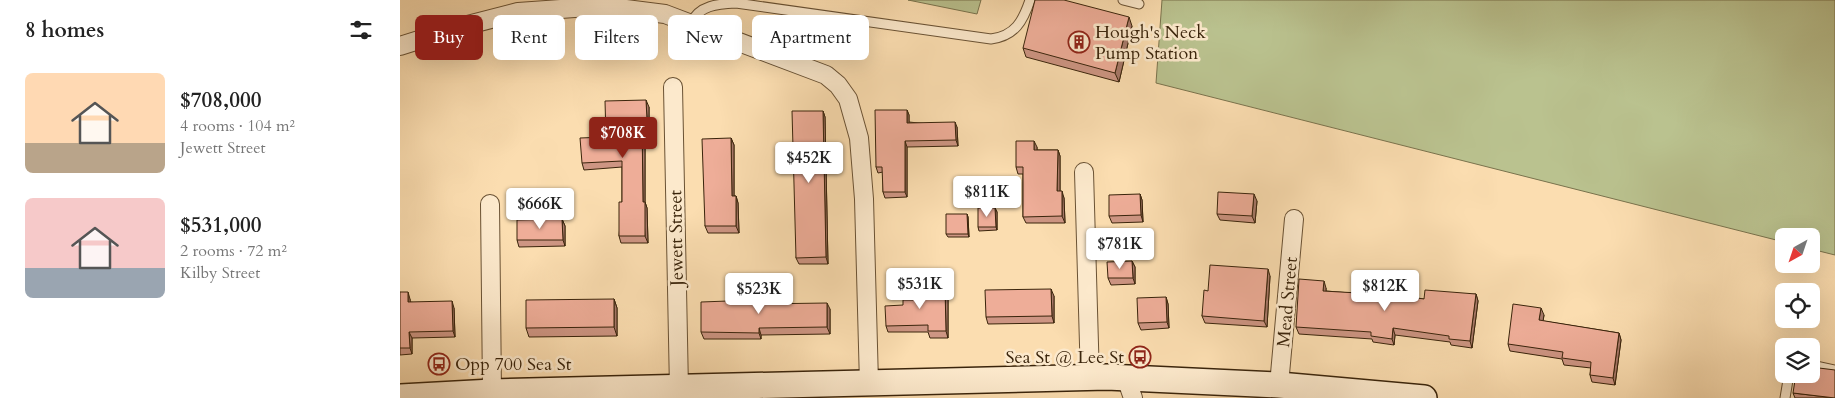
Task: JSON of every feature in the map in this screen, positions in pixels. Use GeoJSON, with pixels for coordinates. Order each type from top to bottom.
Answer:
{"type":"FeatureCollection","features":[{"type":"Feature","properties":{"kind":"main road"},"geometry":{"type":"LineString","coordinates":[[400,397],[492,392],[679,388],[858,389],[1090,379],[1129,388],[1280,385],[1424,398]]}},
{"type":"Feature","properties":{"kind":"street"},"geometry":{"type":"LineString","coordinates":[[400,46],[460,27],[518,12],[603,6],[668,15]]}},
{"type":"Feature","properties":{"kind":"street"},"geometry":{"type":"LineString","coordinates":[[742,43],[826,75],[838,85],[848,99],[859,138],[861,160],[858,389]]}},
{"type":"Feature","properties":{"kind":"street","name":"Jewett Street"},"geometry":{"type":"LineString","coordinates":[[673,87],[679,388]]}},
{"type":"Feature","properties":{"kind":"street"},"geometry":{"type":"LineString","coordinates":[[1084,172],[1090,379]]}},
{"type":"Feature","properties":{"kind":"street"},"geometry":{"type":"LineString","coordinates":[[490,204],[492,392]]}},
{"type":"Feature","properties":{"kind":"street","name":"Mead Street"},"geometry":{"type":"LineString","coordinates":[[1280,385],[1294,219]]}},
{"type":"Feature","properties":{"kind":"lane"},"geometry":{"type":"LineString","coordinates":[[695,15],[706,7],[736,3],[992,39],[1002,37],[1014,31],[1023,21],[1030,0]]}},
{"type":"Feature","properties":{"kind":"lane"},"geometry":{"type":"LineString","coordinates":[[1123,0],[1139,4]]}},
{"type":"Feature","properties":{"kind":"lane"},"geometry":{"type":"LineString","coordinates":[[1820,367],[1835,370]]}},
{"type":"Feature","properties":{"kind":"lane"},"geometry":{"type":"LineString","coordinates":[[1785,398],[1788,383]]}},
{"type":"Feature","properties":{"kind":"green space"},"geometry":{"type":"Polygon","coordinates":[[[908,0],[981,0],[977,14],[908,0]]]}},
{"type":"Feature","properties":{"kind":"green space"},"geometry":{"type":"Polygon","coordinates":[[[1162,0],[1835,0],[1835,255],[1820,251],[1820,228],[1775,228],[1775,240],[1156,83],[1162,0]]]}},
{"type":"Feature","properties":{"kind":"building","name":"Hough's Neck Pump Station"},"geometry":{"type":"Polygon","coordinates":[[[1035,0],[1064,0],[1129,17],[1115,73],[1023,48],[1035,0]]]}},
{"type":"Feature","properties":{"kind":"building"},"geometry":{"type":"Polygon","coordinates":[[[646,100],[647,119],[642,119],[645,236],[619,236],[619,202],[622,202],[622,161],[582,163],[580,138],[606,137],[605,101],[646,100]]]}},
{"type":"Feature","properties":{"kind":"building"},"geometry":{"type":"Polygon","coordinates":[[[875,110],[907,110],[907,123],[955,122],[956,140],[905,141],[905,192],[883,192],[882,167],[876,167],[875,110]]]}},
{"type":"Feature","properties":{"kind":"building"},"geometry":{"type":"Polygon","coordinates":[[[792,111],[823,111],[826,257],[796,258],[792,111]]]}},
{"type":"Feature","properties":{"kind":"building"},"geometry":{"type":"Polygon","coordinates":[[[731,138],[732,196],[736,196],[736,226],[705,226],[702,139],[731,138]]]}},
{"type":"Feature","properties":{"kind":"building"},"geometry":{"type":"Polygon","coordinates":[[[1016,141],[1034,141],[1034,150],[1058,150],[1057,191],[1062,191],[1062,216],[1023,217],[1023,167],[1016,167],[1016,141]]]}},
{"type":"Feature","properties":{"kind":"building"},"geometry":{"type":"Polygon","coordinates":[[[1218,192],[1254,194],[1252,216],[1217,214],[1218,192]]]}},
{"type":"Feature","properties":{"kind":"building"},"geometry":{"type":"Polygon","coordinates":[[[1140,194],[1141,215],[1109,216],[1109,195],[1140,194]]]}},
{"type":"Feature","properties":{"kind":"building"},"geometry":{"type":"Polygon","coordinates":[[[978,208],[995,208],[996,227],[978,227],[978,208]]]}},
{"type":"Feature","properties":{"kind":"building"},"geometry":{"type":"Polygon","coordinates":[[[946,214],[967,214],[968,234],[946,234],[946,214]]]}},
{"type":"Feature","properties":{"kind":"building"},"geometry":{"type":"Polygon","coordinates":[[[562,219],[563,240],[517,240],[517,220],[562,219]]]}},
{"type":"Feature","properties":{"kind":"building"},"geometry":{"type":"Polygon","coordinates":[[[1132,261],[1133,278],[1108,278],[1107,262],[1132,261]]]}},
{"type":"Feature","properties":{"kind":"building"},"geometry":{"type":"Polygon","coordinates":[[[1210,265],[1268,269],[1264,321],[1202,316],[1204,290],[1208,291],[1210,265]]]}},
{"type":"Feature","properties":{"kind":"building"},"geometry":{"type":"Polygon","coordinates":[[[1299,279],[1324,281],[1323,291],[1376,294],[1377,292],[1424,299],[1425,290],[1476,294],[1470,341],[1449,339],[1449,336],[1393,328],[1392,339],[1371,336],[1371,332],[1296,327],[1299,279]]]}},
{"type":"Feature","properties":{"kind":"building"},"geometry":{"type":"Polygon","coordinates":[[[912,287],[945,287],[946,331],[928,331],[928,325],[886,326],[885,306],[903,305],[903,300],[913,300],[912,287]]]}},
{"type":"Feature","properties":{"kind":"building"},"geometry":{"type":"Polygon","coordinates":[[[1051,289],[1052,316],[986,317],[985,290],[1051,289]]]}},
{"type":"Feature","properties":{"kind":"building"},"geometry":{"type":"Polygon","coordinates":[[[400,292],[408,292],[408,302],[452,301],[453,331],[409,332],[410,348],[400,348],[400,292]]]}},
{"type":"Feature","properties":{"kind":"building"},"geometry":{"type":"Polygon","coordinates":[[[728,294],[748,294],[748,300],[758,300],[758,304],[827,303],[827,327],[759,328],[759,333],[701,332],[701,302],[728,301],[728,294]]]}},
{"type":"Feature","properties":{"kind":"building"},"geometry":{"type":"Polygon","coordinates":[[[1166,297],[1167,322],[1138,323],[1137,298],[1166,297]]]}},
{"type":"Feature","properties":{"kind":"building"},"geometry":{"type":"Polygon","coordinates":[[[614,299],[614,327],[526,328],[526,300],[614,299]]]}},
{"type":"Feature","properties":{"kind":"building"},"geometry":{"type":"Polygon","coordinates":[[[1513,304],[1541,308],[1539,320],[1619,333],[1613,378],[1590,375],[1591,362],[1562,358],[1563,352],[1508,344],[1513,304]]]}},
{"type":"Feature","properties":{"kind":"building"},"geometry":{"type":"Polygon","coordinates":[[[1820,368],[1835,370],[1835,398],[1793,393],[1795,383],[1820,383],[1820,368]]]}},
{"type":"Feature","properties":{"kind":"place","name":"Hough's Neck Pump Station"},"geometry":{"type":"Point","coordinates":[1079,42]}},
{"type":"Feature","properties":{"kind":"place","name":"Sea St @ Lee St"},"geometry":{"type":"Point","coordinates":[1140,357]}},
{"type":"Feature","properties":{"kind":"place","name":"Opp 700 Sea St"},"geometry":{"type":"Point","coordinates":[439,364]}}]}
